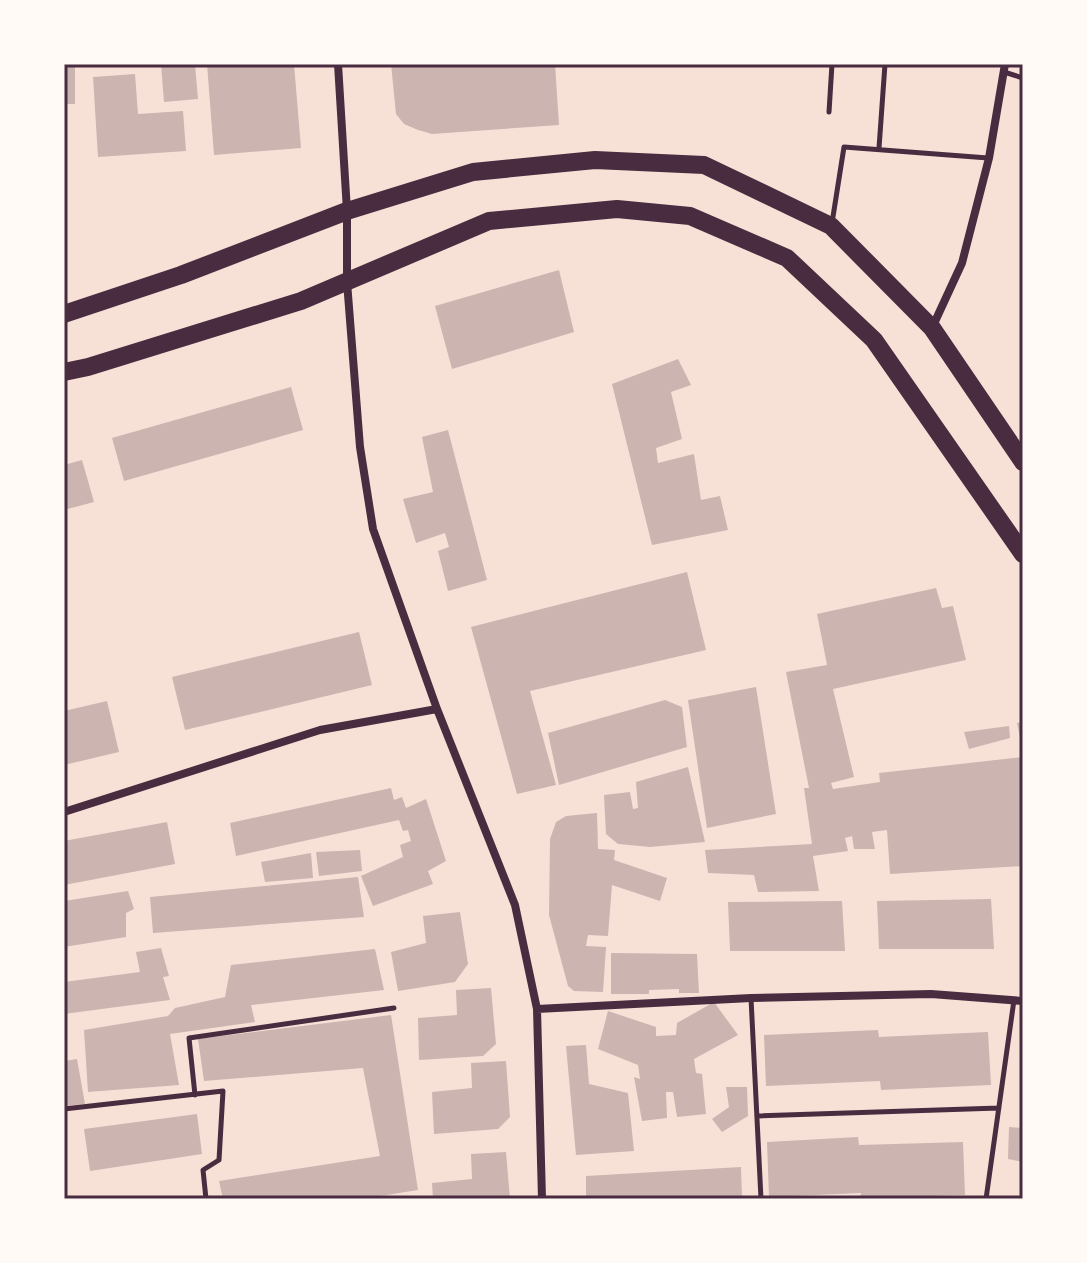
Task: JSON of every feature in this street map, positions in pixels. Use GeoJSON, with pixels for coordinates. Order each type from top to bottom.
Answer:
{"type":"FeatureCollection","features":[{"type":"Feature","properties":{"kind":"main road"},"geometry":{"type":"LineString","coordinates":[[64,314],[181,275],[347,211],[473,172],[595,160],[704,165],[831,226],[932,328],[1023,462]]}},
{"type":"Feature","properties":{"kind":"main road"},"geometry":{"type":"LineString","coordinates":[[64,372],[301,301],[489,221],[617,209],[690,216],[787,258],[874,340],[1023,554]]}},
{"type":"Feature","properties":{"kind":"street"},"geometry":{"type":"LineString","coordinates":[[338,64],[347,211],[347,282],[360,447],[373,529],[437,709],[515,905],[537,1009],[542,1199]]}},
{"type":"Feature","properties":{"kind":"street"},"geometry":{"type":"LineString","coordinates":[[932,328],[962,263],[989,158],[1005,68]]}},
{"type":"Feature","properties":{"kind":"street"},"geometry":{"type":"LineString","coordinates":[[64,812],[320,730],[437,709]]}},
{"type":"Feature","properties":{"kind":"street"},"geometry":{"type":"LineString","coordinates":[[537,1009],[751,998],[931,994],[1018,1000]]}},
{"type":"Feature","properties":{"kind":"lane"},"geometry":{"type":"LineString","coordinates":[[829,112],[832,64]]}},
{"type":"Feature","properties":{"kind":"lane"},"geometry":{"type":"LineString","coordinates":[[879,148],[885,64]]}},
{"type":"Feature","properties":{"kind":"lane"},"geometry":{"type":"LineString","coordinates":[[1005,68],[1023,78]]}},
{"type":"Feature","properties":{"kind":"lane"},"geometry":{"type":"LineString","coordinates":[[831,226],[844,147],[989,158]]}},
{"type":"Feature","properties":{"kind":"lane"},"geometry":{"type":"LineString","coordinates":[[751,998],[761,1199]]}},
{"type":"Feature","properties":{"kind":"lane"},"geometry":{"type":"LineString","coordinates":[[986,1199],[1018,1000]]}},
{"type":"Feature","properties":{"kind":"lane"},"geometry":{"type":"LineString","coordinates":[[195,1095],[189,1038],[394,1008]]}},
{"type":"Feature","properties":{"kind":"lane"},"geometry":{"type":"LineString","coordinates":[[64,1109],[223,1091],[219,1160],[203,1170],[206,1199]]}},
{"type":"Feature","properties":{"kind":"lane"},"geometry":{"type":"LineString","coordinates":[[757,1116],[999,1108]]}},
{"type":"Feature","properties":{"kind":"building"},"geometry":{"type":"Polygon","coordinates":[[[64,64],[75,64],[75,104],[64,104],[64,64]]]}},
{"type":"Feature","properties":{"kind":"building"},"geometry":{"type":"Polygon","coordinates":[[[161,64],[195,64],[198,99],[164,102],[161,64]]]}},
{"type":"Feature","properties":{"kind":"building"},"geometry":{"type":"Polygon","coordinates":[[[207,64],[294,64],[301,148],[214,155],[207,64]]]}},
{"type":"Feature","properties":{"kind":"building"},"geometry":{"type":"Polygon","coordinates":[[[391,64],[555,64],[559,125],[432,134],[418,130],[404,124],[396,114],[391,64]]]}},
{"type":"Feature","properties":{"kind":"building"},"geometry":{"type":"Polygon","coordinates":[[[135,74],[138,114],[183,111],[186,151],[98,157],[93,77],[135,74]]]}},
{"type":"Feature","properties":{"kind":"building"},"geometry":{"type":"Polygon","coordinates":[[[559,270],[574,332],[452,369],[435,306],[559,270]]]}},
{"type":"Feature","properties":{"kind":"building"},"geometry":{"type":"Polygon","coordinates":[[[678,359],[691,385],[671,392],[682,439],[656,448],[658,463],[694,454],[701,500],[720,496],[728,530],[652,545],[612,384],[678,359]]]}},
{"type":"Feature","properties":{"kind":"building"},"geometry":{"type":"Polygon","coordinates":[[[291,387],[303,430],[124,481],[112,438],[291,387]]]}},
{"type":"Feature","properties":{"kind":"building"},"geometry":{"type":"Polygon","coordinates":[[[448,430],[487,580],[448,591],[438,551],[449,547],[445,533],[416,543],[403,499],[433,492],[422,437],[448,430]]]}},
{"type":"Feature","properties":{"kind":"building"},"geometry":{"type":"Polygon","coordinates":[[[82,460],[94,502],[64,510],[64,465],[82,460]]]}},
{"type":"Feature","properties":{"kind":"building"},"geometry":{"type":"Polygon","coordinates":[[[687,572],[706,650],[530,691],[556,785],[517,794],[471,627],[687,572]]]}},
{"type":"Feature","properties":{"kind":"building"},"geometry":{"type":"Polygon","coordinates":[[[936,588],[942,608],[953,606],[966,660],[833,689],[854,777],[831,783],[833,789],[880,782],[879,773],[1023,757],[1023,866],[890,874],[887,830],[872,832],[875,849],[854,849],[852,836],[845,838],[848,851],[813,856],[819,891],[758,892],[754,875],[708,873],[705,850],[812,844],[804,788],[809,788],[786,672],[827,665],[817,614],[936,588]]]}},
{"type":"Feature","properties":{"kind":"building"},"geometry":{"type":"Polygon","coordinates":[[[359,632],[372,685],[185,730],[172,677],[359,632]]]}},
{"type":"Feature","properties":{"kind":"building"},"geometry":{"type":"Polygon","coordinates":[[[756,687],[776,814],[707,828],[688,700],[756,687]]]}},
{"type":"Feature","properties":{"kind":"building"},"geometry":{"type":"Polygon","coordinates":[[[665,700],[682,707],[687,747],[559,785],[548,733],[665,700]]]}},
{"type":"Feature","properties":{"kind":"building"},"geometry":{"type":"Polygon","coordinates":[[[107,701],[119,752],[64,765],[64,711],[107,701]]]}},
{"type":"Feature","properties":{"kind":"building"},"geometry":{"type":"Polygon","coordinates":[[[1023,722],[1023,746],[1022,747],[1017,723],[1023,722]]]}},
{"type":"Feature","properties":{"kind":"building"},"geometry":{"type":"Polygon","coordinates":[[[1009,726],[1010,738],[969,749],[964,732],[1009,726]]]}},
{"type":"Feature","properties":{"kind":"building"},"geometry":{"type":"Polygon","coordinates":[[[688,767],[705,842],[650,847],[618,844],[606,834],[604,795],[630,792],[633,809],[638,808],[636,782],[688,767]]]}},
{"type":"Feature","properties":{"kind":"building"},"geometry":{"type":"Polygon","coordinates":[[[391,788],[394,800],[402,797],[406,808],[426,799],[446,861],[428,871],[433,884],[373,906],[361,876],[403,857],[400,845],[411,841],[408,830],[403,831],[399,820],[236,856],[230,823],[391,788]]]}},
{"type":"Feature","properties":{"kind":"building"},"geometry":{"type":"Polygon","coordinates":[[[597,813],[598,849],[615,850],[614,860],[667,878],[660,901],[612,885],[608,936],[588,935],[586,946],[606,947],[603,992],[574,991],[568,986],[549,915],[550,839],[556,822],[566,816],[597,813]]]}},
{"type":"Feature","properties":{"kind":"building"},"geometry":{"type":"Polygon","coordinates":[[[167,822],[175,864],[64,885],[64,841],[167,822]]]}},
{"type":"Feature","properties":{"kind":"building"},"geometry":{"type":"Polygon","coordinates":[[[360,850],[362,871],[319,876],[316,852],[360,850]]]}},
{"type":"Feature","properties":{"kind":"building"},"geometry":{"type":"Polygon","coordinates":[[[311,853],[313,878],[265,882],[261,862],[311,853]]]}},
{"type":"Feature","properties":{"kind":"building"},"geometry":{"type":"Polygon","coordinates":[[[358,877],[364,917],[153,933],[150,897],[358,877]]]}},
{"type":"Feature","properties":{"kind":"building"},"geometry":{"type":"Polygon","coordinates":[[[128,891],[134,909],[126,913],[126,937],[64,947],[64,901],[128,891]]]}},
{"type":"Feature","properties":{"kind":"building"},"geometry":{"type":"Polygon","coordinates":[[[991,899],[994,949],[879,949],[877,901],[991,899]]]}},
{"type":"Feature","properties":{"kind":"building"},"geometry":{"type":"Polygon","coordinates":[[[842,901],[845,951],[730,951],[728,902],[842,901]]]}},
{"type":"Feature","properties":{"kind":"building"},"geometry":{"type":"Polygon","coordinates":[[[460,912],[468,964],[455,982],[398,991],[391,952],[426,943],[423,916],[460,912]]]}},
{"type":"Feature","properties":{"kind":"building"},"geometry":{"type":"Polygon","coordinates":[[[161,948],[169,976],[163,977],[170,1000],[64,1014],[64,982],[140,972],[136,952],[161,948]]]}},
{"type":"Feature","properties":{"kind":"building"},"geometry":{"type":"Polygon","coordinates":[[[375,949],[384,990],[251,1005],[255,1022],[170,1034],[179,1085],[88,1092],[84,1030],[168,1016],[175,1008],[225,997],[231,965],[375,949]]]}},
{"type":"Feature","properties":{"kind":"building"},"geometry":{"type":"Polygon","coordinates":[[[611,953],[697,954],[699,993],[679,993],[679,989],[649,990],[649,994],[611,994],[611,953]]]}},
{"type":"Feature","properties":{"kind":"building"},"geometry":{"type":"Polygon","coordinates":[[[491,988],[496,1044],[483,1056],[419,1060],[418,1018],[457,1015],[456,990],[491,988]]]}},
{"type":"Feature","properties":{"kind":"building"},"geometry":{"type":"Polygon","coordinates":[[[714,1002],[738,1035],[694,1059],[696,1073],[702,1074],[706,1114],[677,1117],[673,1092],[666,1092],[667,1118],[642,1121],[634,1077],[640,1079],[638,1065],[598,1049],[608,1011],[656,1027],[656,1036],[676,1035],[677,1023],[714,1002]]]}},
{"type":"Feature","properties":{"kind":"building"},"geometry":{"type":"Polygon","coordinates":[[[391,1015],[418,1190],[362,1199],[223,1199],[219,1181],[380,1156],[363,1068],[204,1081],[198,1039],[391,1015]]]}},
{"type":"Feature","properties":{"kind":"building"},"geometry":{"type":"Polygon","coordinates":[[[878,1030],[879,1037],[988,1032],[991,1085],[881,1090],[880,1081],[766,1086],[764,1035],[878,1030]]]}},
{"type":"Feature","properties":{"kind":"building"},"geometry":{"type":"Polygon","coordinates":[[[586,1045],[589,1084],[628,1093],[634,1151],[576,1155],[566,1046],[586,1045]]]}},
{"type":"Feature","properties":{"kind":"building"},"geometry":{"type":"Polygon","coordinates":[[[77,1059],[85,1104],[64,1106],[64,1061],[77,1059]]]}},
{"type":"Feature","properties":{"kind":"building"},"geometry":{"type":"Polygon","coordinates":[[[506,1061],[510,1117],[498,1129],[434,1134],[432,1092],[472,1088],[471,1063],[506,1061]]]}},
{"type":"Feature","properties":{"kind":"building"},"geometry":{"type":"Polygon","coordinates":[[[726,1087],[747,1087],[748,1116],[722,1132],[712,1119],[729,1107],[726,1087]]]}},
{"type":"Feature","properties":{"kind":"building"},"geometry":{"type":"Polygon","coordinates":[[[197,1114],[202,1154],[90,1171],[84,1129],[197,1114]]]}},
{"type":"Feature","properties":{"kind":"building"},"geometry":{"type":"Polygon","coordinates":[[[1009,1127],[1023,1128],[1023,1162],[1008,1159],[1009,1127]]]}},
{"type":"Feature","properties":{"kind":"building"},"geometry":{"type":"Polygon","coordinates":[[[858,1137],[859,1145],[963,1142],[965,1195],[860,1198],[861,1193],[769,1197],[767,1142],[858,1137]]]}},
{"type":"Feature","properties":{"kind":"building"},"geometry":{"type":"Polygon","coordinates":[[[506,1152],[510,1199],[433,1199],[432,1183],[472,1179],[471,1154],[506,1152]]]}},
{"type":"Feature","properties":{"kind":"building"},"geometry":{"type":"Polygon","coordinates":[[[741,1167],[742,1199],[586,1199],[586,1176],[741,1167]]]}}]}
